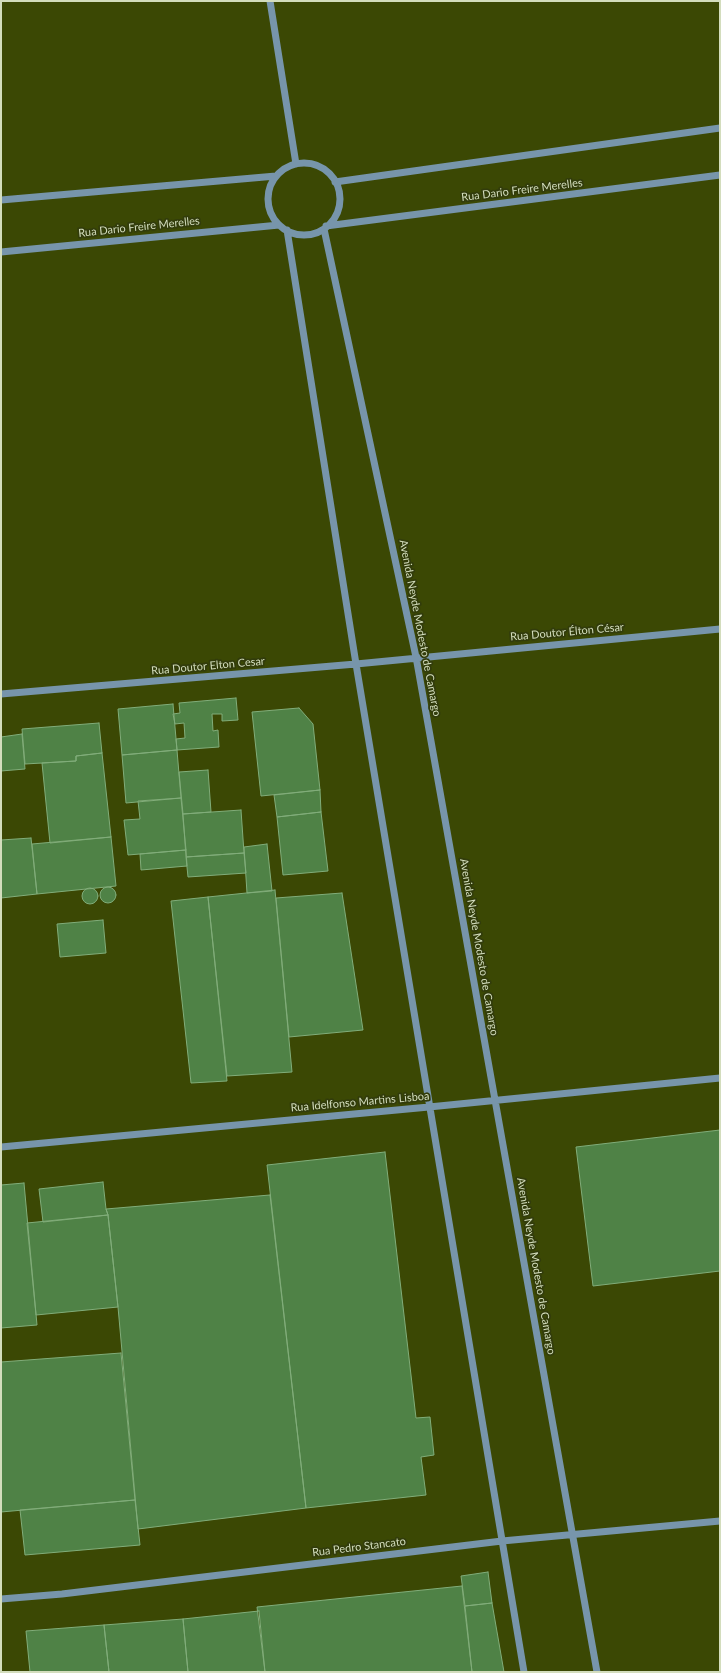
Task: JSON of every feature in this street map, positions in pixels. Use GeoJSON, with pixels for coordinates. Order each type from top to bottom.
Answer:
{"type":"FeatureCollection","features":[{"type":"Feature","properties":{"kind":"street"},"geometry":{"type":"LineString","coordinates":[[270,1],[296,164]]}},
{"type":"Feature","properties":{"kind":"street"},"geometry":{"type":"LineString","coordinates":[[335,182],[720,128]]}},
{"type":"Feature","properties":{"kind":"street"},"geometry":{"type":"LineString","coordinates":[[308,163],[318,166],[328,173],[335,182],[339,192],[337,213],[325,228],[315,233],[305,235],[296,234],[279,225],[272,216],[268,206],[270,186],[276,176],[285,168],[296,164],[308,163]]}},
{"type":"Feature","properties":{"kind":"street","name":"Rua Dario Freire Merelles"},"geometry":{"type":"LineString","coordinates":[[325,228],[720,175]]}},
{"type":"Feature","properties":{"kind":"street"},"geometry":{"type":"LineString","coordinates":[[1,200],[276,176]]}},
{"type":"Feature","properties":{"kind":"street","name":"Rua Dario Freire Merelles"},"geometry":{"type":"LineString","coordinates":[[1,252],[279,225]]}},
{"type":"Feature","properties":{"kind":"street","name":"Avenida Neyde Modesto de Camargo"},"geometry":{"type":"LineString","coordinates":[[325,228],[416,658],[597,1672]]}},
{"type":"Feature","properties":{"kind":"street"},"geometry":{"type":"LineString","coordinates":[[287,230],[356,664],[524,1672]]}},
{"type":"Feature","properties":{"kind":"street","name":"Rua Doutor Élton César"},"geometry":{"type":"LineString","coordinates":[[416,658],[720,629]]}},
{"type":"Feature","properties":{"kind":"street","name":"Rua Doutor Elton Cesar"},"geometry":{"type":"LineString","coordinates":[[1,694],[416,658]]}},
{"type":"Feature","properties":{"kind":"street","name":"Rua Idelfonso Martins Lisboa"},"geometry":{"type":"LineString","coordinates":[[1,1147],[720,1078]]}},
{"type":"Feature","properties":{"kind":"street","name":"Rua Pedro Stancato"},"geometry":{"type":"LineString","coordinates":[[1,1599],[70,1593],[502,1541],[720,1521]]}},
{"type":"Feature","properties":{"kind":"building"},"geometry":{"type":"Polygon","coordinates":[[[236,698],[238,720],[222,721],[222,714],[212,714],[213,731],[218,730],[219,747],[177,750],[176,739],[185,738],[184,723],[175,724],[173,714],[180,713],[179,703],[236,698]]]}},
{"type":"Feature","properties":{"kind":"building"},"geometry":{"type":"Polygon","coordinates":[[[173,704],[177,750],[122,755],[118,709],[173,704]]]}},
{"type":"Feature","properties":{"kind":"building"},"geometry":{"type":"Polygon","coordinates":[[[299,708],[313,724],[320,790],[261,796],[252,712],[299,708]]]}},
{"type":"Feature","properties":{"kind":"building"},"geometry":{"type":"Polygon","coordinates":[[[99,723],[102,753],[76,756],[76,761],[25,764],[22,729],[99,723]]]}},
{"type":"Feature","properties":{"kind":"building"},"geometry":{"type":"Polygon","coordinates":[[[22,734],[25,769],[1,771],[1,737],[22,734]]]}},
{"type":"Feature","properties":{"kind":"building"},"geometry":{"type":"Polygon","coordinates":[[[177,750],[181,798],[126,803],[122,755],[177,750]]]}},
{"type":"Feature","properties":{"kind":"building"},"geometry":{"type":"Polygon","coordinates":[[[102,753],[111,837],[50,843],[42,763],[76,761],[76,756],[102,753]]]}},
{"type":"Feature","properties":{"kind":"building"},"geometry":{"type":"Polygon","coordinates":[[[208,770],[211,812],[183,814],[179,772],[208,770]]]}},
{"type":"Feature","properties":{"kind":"building"},"geometry":{"type":"Polygon","coordinates":[[[320,790],[321,812],[277,817],[274,795],[320,790]]]}},
{"type":"Feature","properties":{"kind":"building"},"geometry":{"type":"Polygon","coordinates":[[[181,798],[186,850],[128,855],[124,820],[140,819],[138,801],[181,798]]]}},
{"type":"Feature","properties":{"kind":"building"},"geometry":{"type":"Polygon","coordinates":[[[241,810],[244,853],[186,857],[183,814],[241,810]]]}},
{"type":"Feature","properties":{"kind":"building"},"geometry":{"type":"Polygon","coordinates":[[[321,812],[328,871],[283,875],[277,817],[321,812]]]}},
{"type":"Feature","properties":{"kind":"building"},"geometry":{"type":"Polygon","coordinates":[[[111,837],[116,886],[37,894],[32,844],[111,837]]]}},
{"type":"Feature","properties":{"kind":"building"},"geometry":{"type":"Polygon","coordinates":[[[31,838],[37,894],[1,898],[1,840],[31,838]]]}},
{"type":"Feature","properties":{"kind":"building"},"geometry":{"type":"Polygon","coordinates":[[[267,844],[272,891],[247,893],[244,847],[267,844]]]}},
{"type":"Feature","properties":{"kind":"building"},"geometry":{"type":"Polygon","coordinates":[[[186,850],[187,866],[141,870],[140,854],[186,850]]]}},
{"type":"Feature","properties":{"kind":"building"},"geometry":{"type":"Polygon","coordinates":[[[244,853],[246,873],[188,877],[186,857],[244,853]]]}},
{"type":"Feature","properties":{"kind":"building"},"geometry":{"type":"Polygon","coordinates":[[[108,887],[115,892],[116,895],[111,902],[108,903],[101,898],[100,895],[105,888],[108,887]]]}},
{"type":"Feature","properties":{"kind":"building"},"geometry":{"type":"Polygon","coordinates":[[[90,888],[96,890],[98,896],[96,902],[90,904],[84,902],[82,896],[84,890],[90,888]]]}},
{"type":"Feature","properties":{"kind":"building"},"geometry":{"type":"Polygon","coordinates":[[[275,890],[292,1072],[227,1076],[208,897],[275,890]]]}},
{"type":"Feature","properties":{"kind":"building"},"geometry":{"type":"Polygon","coordinates":[[[342,893],[363,1030],[289,1037],[276,898],[342,893]]]}},
{"type":"Feature","properties":{"kind":"building"},"geometry":{"type":"Polygon","coordinates":[[[208,897],[227,1081],[191,1083],[171,901],[208,897]]]}},
{"type":"Feature","properties":{"kind":"building"},"geometry":{"type":"Polygon","coordinates":[[[103,920],[106,953],[60,957],[57,924],[103,920]]]}},
{"type":"Feature","properties":{"kind":"building"},"geometry":{"type":"Polygon","coordinates":[[[720,1130],[720,1271],[593,1286],[576,1147],[720,1130]]]}},
{"type":"Feature","properties":{"kind":"building"},"geometry":{"type":"Polygon","coordinates":[[[385,1152],[416,1418],[430,1417],[434,1455],[421,1457],[426,1495],[306,1508],[267,1165],[385,1152]]]}},
{"type":"Feature","properties":{"kind":"building"},"geometry":{"type":"Polygon","coordinates":[[[103,1182],[108,1215],[43,1222],[39,1189],[103,1182]]]}},
{"type":"Feature","properties":{"kind":"building"},"geometry":{"type":"Polygon","coordinates":[[[24,1183],[37,1325],[1,1328],[1,1185],[24,1183]]]}},
{"type":"Feature","properties":{"kind":"building"},"geometry":{"type":"Polygon","coordinates":[[[270,1195],[306,1508],[138,1529],[118,1307],[108,1215],[106,1209],[270,1195]]]}},
{"type":"Feature","properties":{"kind":"building"},"geometry":{"type":"Polygon","coordinates":[[[108,1215],[118,1307],[36,1315],[27,1223],[108,1215]]]}},
{"type":"Feature","properties":{"kind":"building"},"geometry":{"type":"Polygon","coordinates":[[[121,1353],[135,1500],[1,1512],[1,1362],[121,1353]]]}},
{"type":"Feature","properties":{"kind":"building"},"geometry":{"type":"Polygon","coordinates":[[[135,1500],[140,1545],[25,1555],[20,1510],[135,1500]]]}},
{"type":"Feature","properties":{"kind":"building"},"geometry":{"type":"Polygon","coordinates":[[[488,1572],[492,1603],[465,1606],[461,1576],[488,1572]]]}},
{"type":"Feature","properties":{"kind":"building"},"geometry":{"type":"Polygon","coordinates":[[[462,1586],[472,1672],[265,1672],[257,1607],[462,1586]]]}},
{"type":"Feature","properties":{"kind":"building"},"geometry":{"type":"Polygon","coordinates":[[[492,1603],[504,1672],[472,1672],[465,1606],[492,1603]]]}},
{"type":"Feature","properties":{"kind":"building"},"geometry":{"type":"Polygon","coordinates":[[[259,1611],[265,1672],[188,1672],[183,1619],[259,1611]]]}},
{"type":"Feature","properties":{"kind":"building"},"geometry":{"type":"Polygon","coordinates":[[[183,1619],[188,1672],[109,1672],[104,1625],[183,1619]]]}},
{"type":"Feature","properties":{"kind":"building"},"geometry":{"type":"Polygon","coordinates":[[[104,1625],[109,1672],[30,1672],[26,1631],[104,1625]]]}}]}
